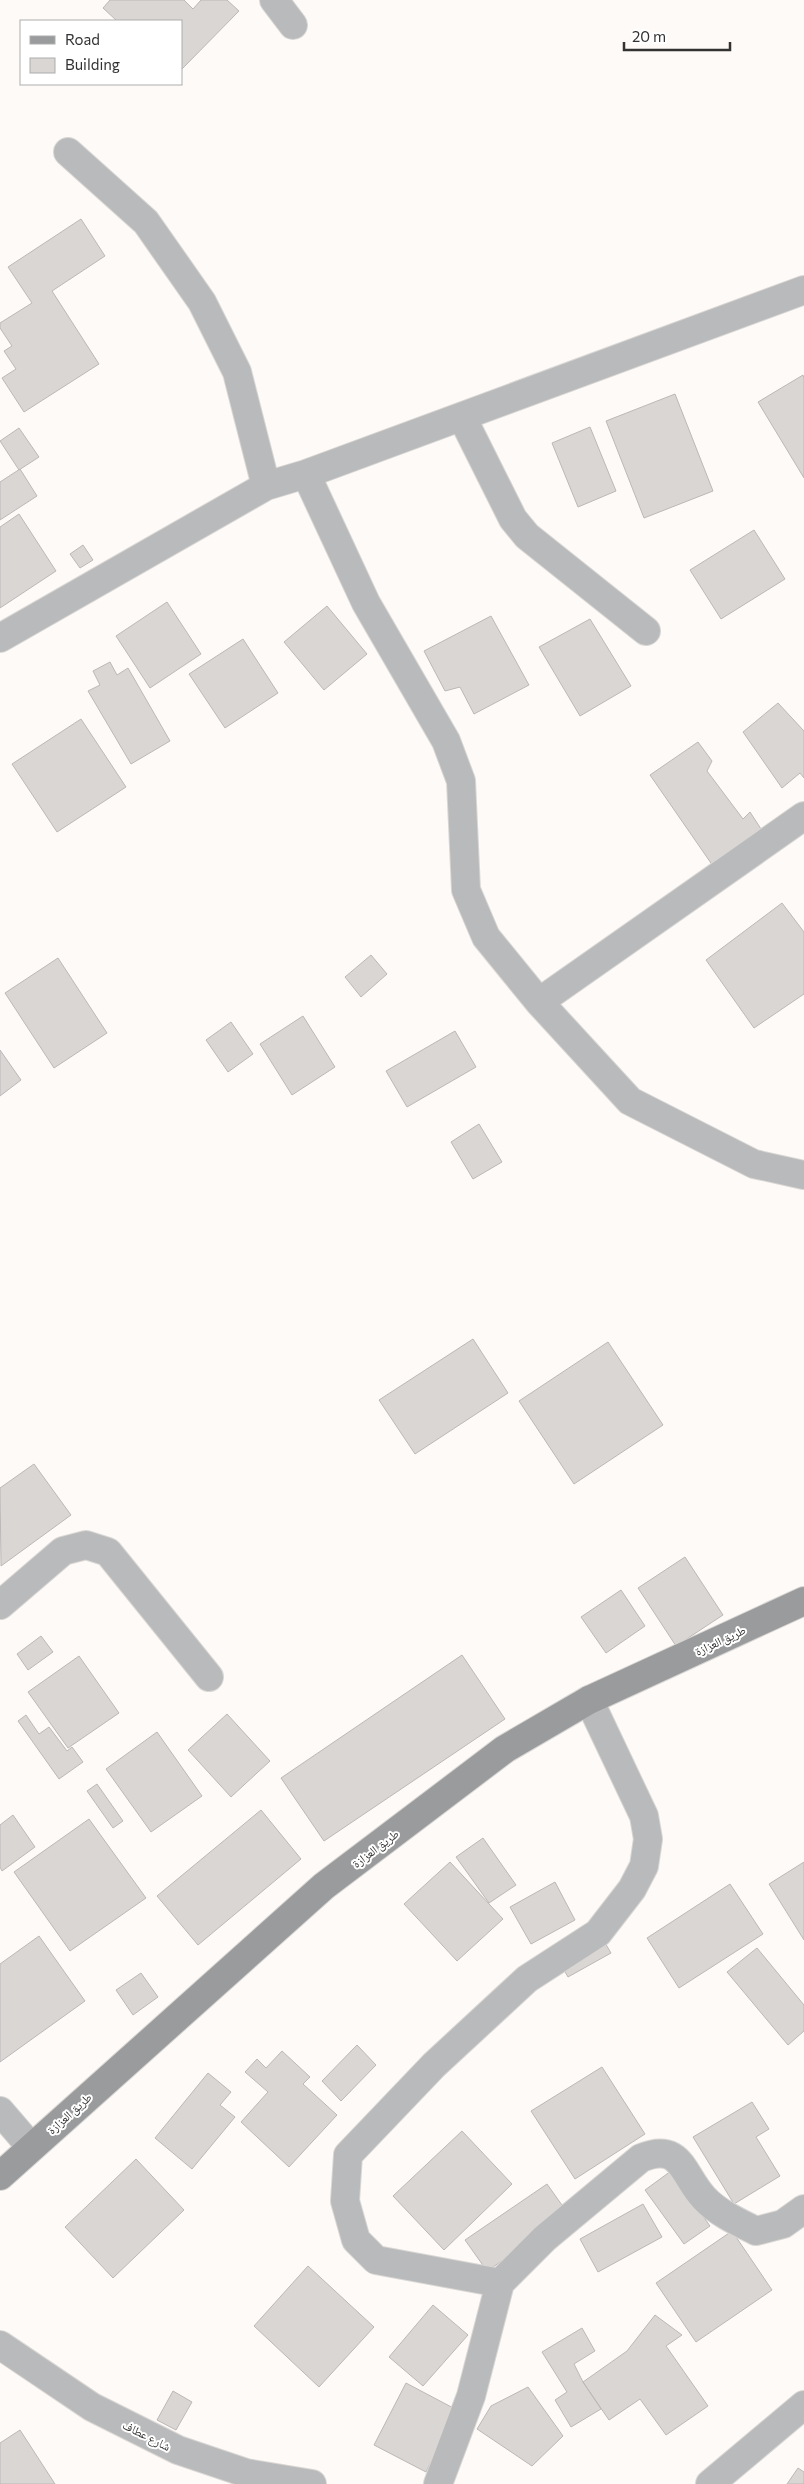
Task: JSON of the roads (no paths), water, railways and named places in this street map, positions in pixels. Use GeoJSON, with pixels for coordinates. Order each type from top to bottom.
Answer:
{"type":"FeatureCollection","features":[{"type":"Feature","properties":{"kind":"street"},"geometry":{"type":"LineString","coordinates":[[274,0],[293,25]]}},
{"type":"Feature","properties":{"kind":"street"},"geometry":{"type":"LineString","coordinates":[[68,152],[146,222],[202,302],[237,372],[266,486]]}},
{"type":"Feature","properties":{"kind":"street"},"geometry":{"type":"LineString","coordinates":[[0,638],[266,486],[306,474],[804,290]]}},
{"type":"Feature","properties":{"kind":"street"},"geometry":{"type":"LineString","coordinates":[[462,417],[513,519],[527,536],[646,631]]}},
{"type":"Feature","properties":{"kind":"street"},"geometry":{"type":"LineString","coordinates":[[306,474],[366,602],[446,741],[461,782],[466,890],[486,937],[539,1002],[630,1101],[754,1164],[804,1175]]}},
{"type":"Feature","properties":{"kind":"street"},"geometry":{"type":"LineString","coordinates":[[539,1002],[804,816]]}},
{"type":"Feature","properties":{"kind":"street"},"geometry":{"type":"LineString","coordinates":[[0,1605],[63,1551],[86,1545],[108,1552],[209,1677]]}},
{"type":"Feature","properties":{"kind":"street","name":"طريق العزازة"},"geometry":{"type":"LineString","coordinates":[[0,2176],[30,2147],[324,1886],[505,1749],[590,1700],[804,1601]]}},
{"type":"Feature","properties":{"kind":"street"},"geometry":{"type":"LineString","coordinates":[[500,2283],[376,2260],[356,2240],[345,2201],[348,2155],[434,2065],[527,1979],[598,1933],[632,1889],[644,1866],[648,1840],[644,1816],[590,1700]]}},
{"type":"Feature","properties":{"kind":"street"},"geometry":{"type":"LineString","coordinates":[[0,2110],[30,2147]]}},
{"type":"Feature","properties":{"kind":"street"},"geometry":{"type":"LineString","coordinates":[[438,2484],[471,2396],[500,2283],[545,2238],[641,2158],[656,2152],[670,2154],[683,2166],[704,2198],[729,2217],[756,2231],[783,2224],[804,2209]]}},
{"type":"Feature","properties":{"kind":"street","name":"شارع عطاف"},"geometry":{"type":"LineString","coordinates":[[0,2345],[92,2407],[178,2450],[246,2473],[312,2484]]}},
{"type":"Feature","properties":{"kind":"street"},"geometry":{"type":"LineString","coordinates":[[710,2484],[804,2405]]}}]}
